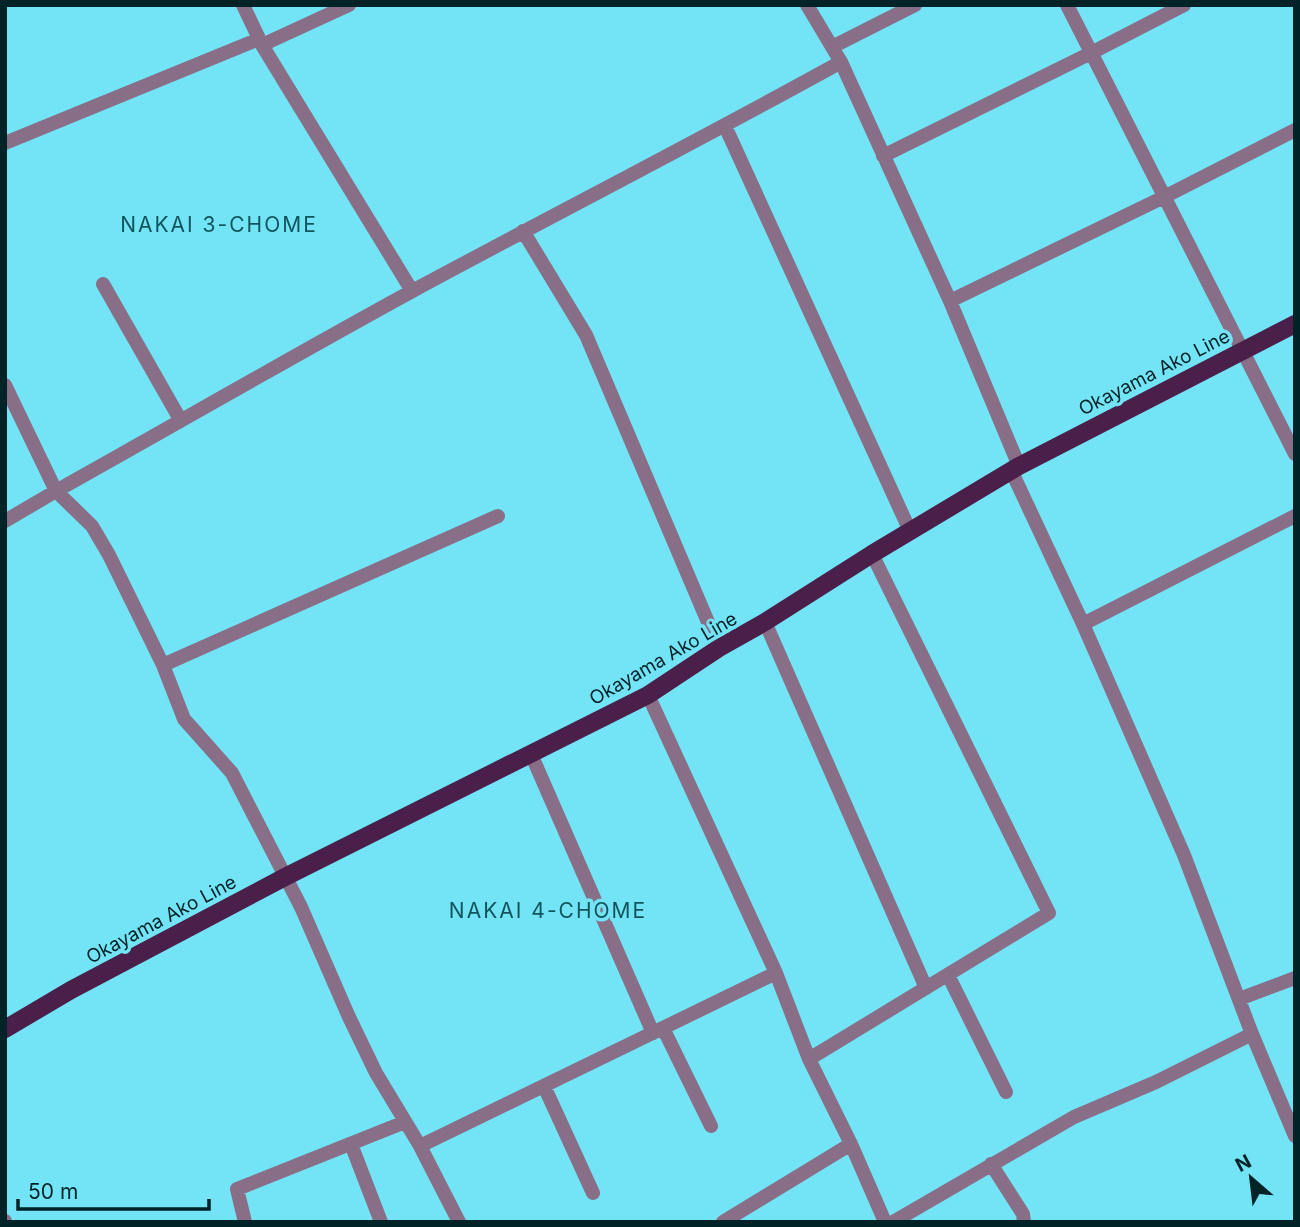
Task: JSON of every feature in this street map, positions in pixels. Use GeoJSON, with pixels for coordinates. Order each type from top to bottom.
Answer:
{"type":"FeatureCollection","features":[{"type":"Feature","properties":{"kind":"main road","name":"Okayama Ako Line"},"geometry":{"type":"LineString","coordinates":[[5,1029],[71,990],[285,877],[648,695],[719,648],[1015,468],[1295,324]]}},
{"type":"Feature","properties":{"kind":"street"},"geometry":{"type":"LineString","coordinates":[[243,5],[261,42],[412,291]]}},
{"type":"Feature","properties":{"kind":"street"},"geometry":{"type":"LineString","coordinates":[[5,143],[349,5]]}},
{"type":"Feature","properties":{"kind":"street"},"geometry":{"type":"LineString","coordinates":[[807,5],[841,62],[950,301],[1015,468],[1184,855],[1252,1034],[1295,1136]]}},
{"type":"Feature","properties":{"kind":"street"},"geometry":{"type":"LineString","coordinates":[[832,47],[915,5]]}},
{"type":"Feature","properties":{"kind":"street"},"geometry":{"type":"LineString","coordinates":[[1067,5],[1295,454]]}},
{"type":"Feature","properties":{"kind":"street"},"geometry":{"type":"LineString","coordinates":[[883,156],[1184,5]]}},
{"type":"Feature","properties":{"kind":"street"},"geometry":{"type":"LineString","coordinates":[[5,522],[412,291],[841,62]]}},
{"type":"Feature","properties":{"kind":"street"},"geometry":{"type":"LineString","coordinates":[[725,126],[910,531]]}},
{"type":"Feature","properties":{"kind":"street"},"geometry":{"type":"LineString","coordinates":[[950,301],[1295,130]]}},
{"type":"Feature","properties":{"kind":"street"},"geometry":{"type":"LineString","coordinates":[[523,232],[586,335],[719,648]]}},
{"type":"Feature","properties":{"kind":"street"},"geometry":{"type":"LineString","coordinates":[[103,284],[181,421]]}},
{"type":"Feature","properties":{"kind":"street"},"geometry":{"type":"LineString","coordinates":[[5,385],[56,491],[92,526],[109,555],[163,665],[184,719],[232,774],[301,907],[376,1073],[420,1146],[459,1222]]}},
{"type":"Feature","properties":{"kind":"street"},"geometry":{"type":"LineString","coordinates":[[163,665],[498,516]]}},
{"type":"Feature","properties":{"kind":"street"},"geometry":{"type":"LineString","coordinates":[[1083,624],[1295,516]]}},
{"type":"Feature","properties":{"kind":"street"},"geometry":{"type":"LineString","coordinates":[[809,1059],[1049,914],[872,554]]}},
{"type":"Feature","properties":{"kind":"street"},"geometry":{"type":"LineString","coordinates":[[765,622],[926,988]]}},
{"type":"Feature","properties":{"kind":"street"},"geometry":{"type":"LineString","coordinates":[[648,695],[776,973],[809,1059],[851,1144],[885,1222]]}},
{"type":"Feature","properties":{"kind":"street"},"geometry":{"type":"LineString","coordinates":[[531,754],[658,1031],[711,1126]]}},
{"type":"Feature","properties":{"kind":"street"},"geometry":{"type":"LineString","coordinates":[[420,1146],[776,973]]}},
{"type":"Feature","properties":{"kind":"street"},"geometry":{"type":"LineString","coordinates":[[948,975],[1006,1092]]}},
{"type":"Feature","properties":{"kind":"street"},"geometry":{"type":"LineString","coordinates":[[1239,999],[1295,978]]}},
{"type":"Feature","properties":{"kind":"street"},"geometry":{"type":"LineString","coordinates":[[893,1222],[1074,1117],[1156,1082],[1252,1034]]}},
{"type":"Feature","properties":{"kind":"street"},"geometry":{"type":"LineString","coordinates":[[544,1086],[593,1193]]}},
{"type":"Feature","properties":{"kind":"street"},"geometry":{"type":"LineString","coordinates":[[245,1222],[237,1189],[405,1122]]}},
{"type":"Feature","properties":{"kind":"street"},"geometry":{"type":"LineString","coordinates":[[351,1144],[382,1222]]}},
{"type":"Feature","properties":{"kind":"street"},"geometry":{"type":"LineString","coordinates":[[723,1222],[851,1144]]}},
{"type":"Feature","properties":{"kind":"street"},"geometry":{"type":"LineString","coordinates":[[991,1164],[1023,1214],[1024,1222]]}},
{"type":"Feature","properties":{"kind":"district","name":"NAKAI 3-CHOME"},"geometry":{"type":"Point","coordinates":[219,225]}},
{"type":"Feature","properties":{"kind":"district","name":"NAKAI 4-CHOME"},"geometry":{"type":"Point","coordinates":[548,911]}}]}
